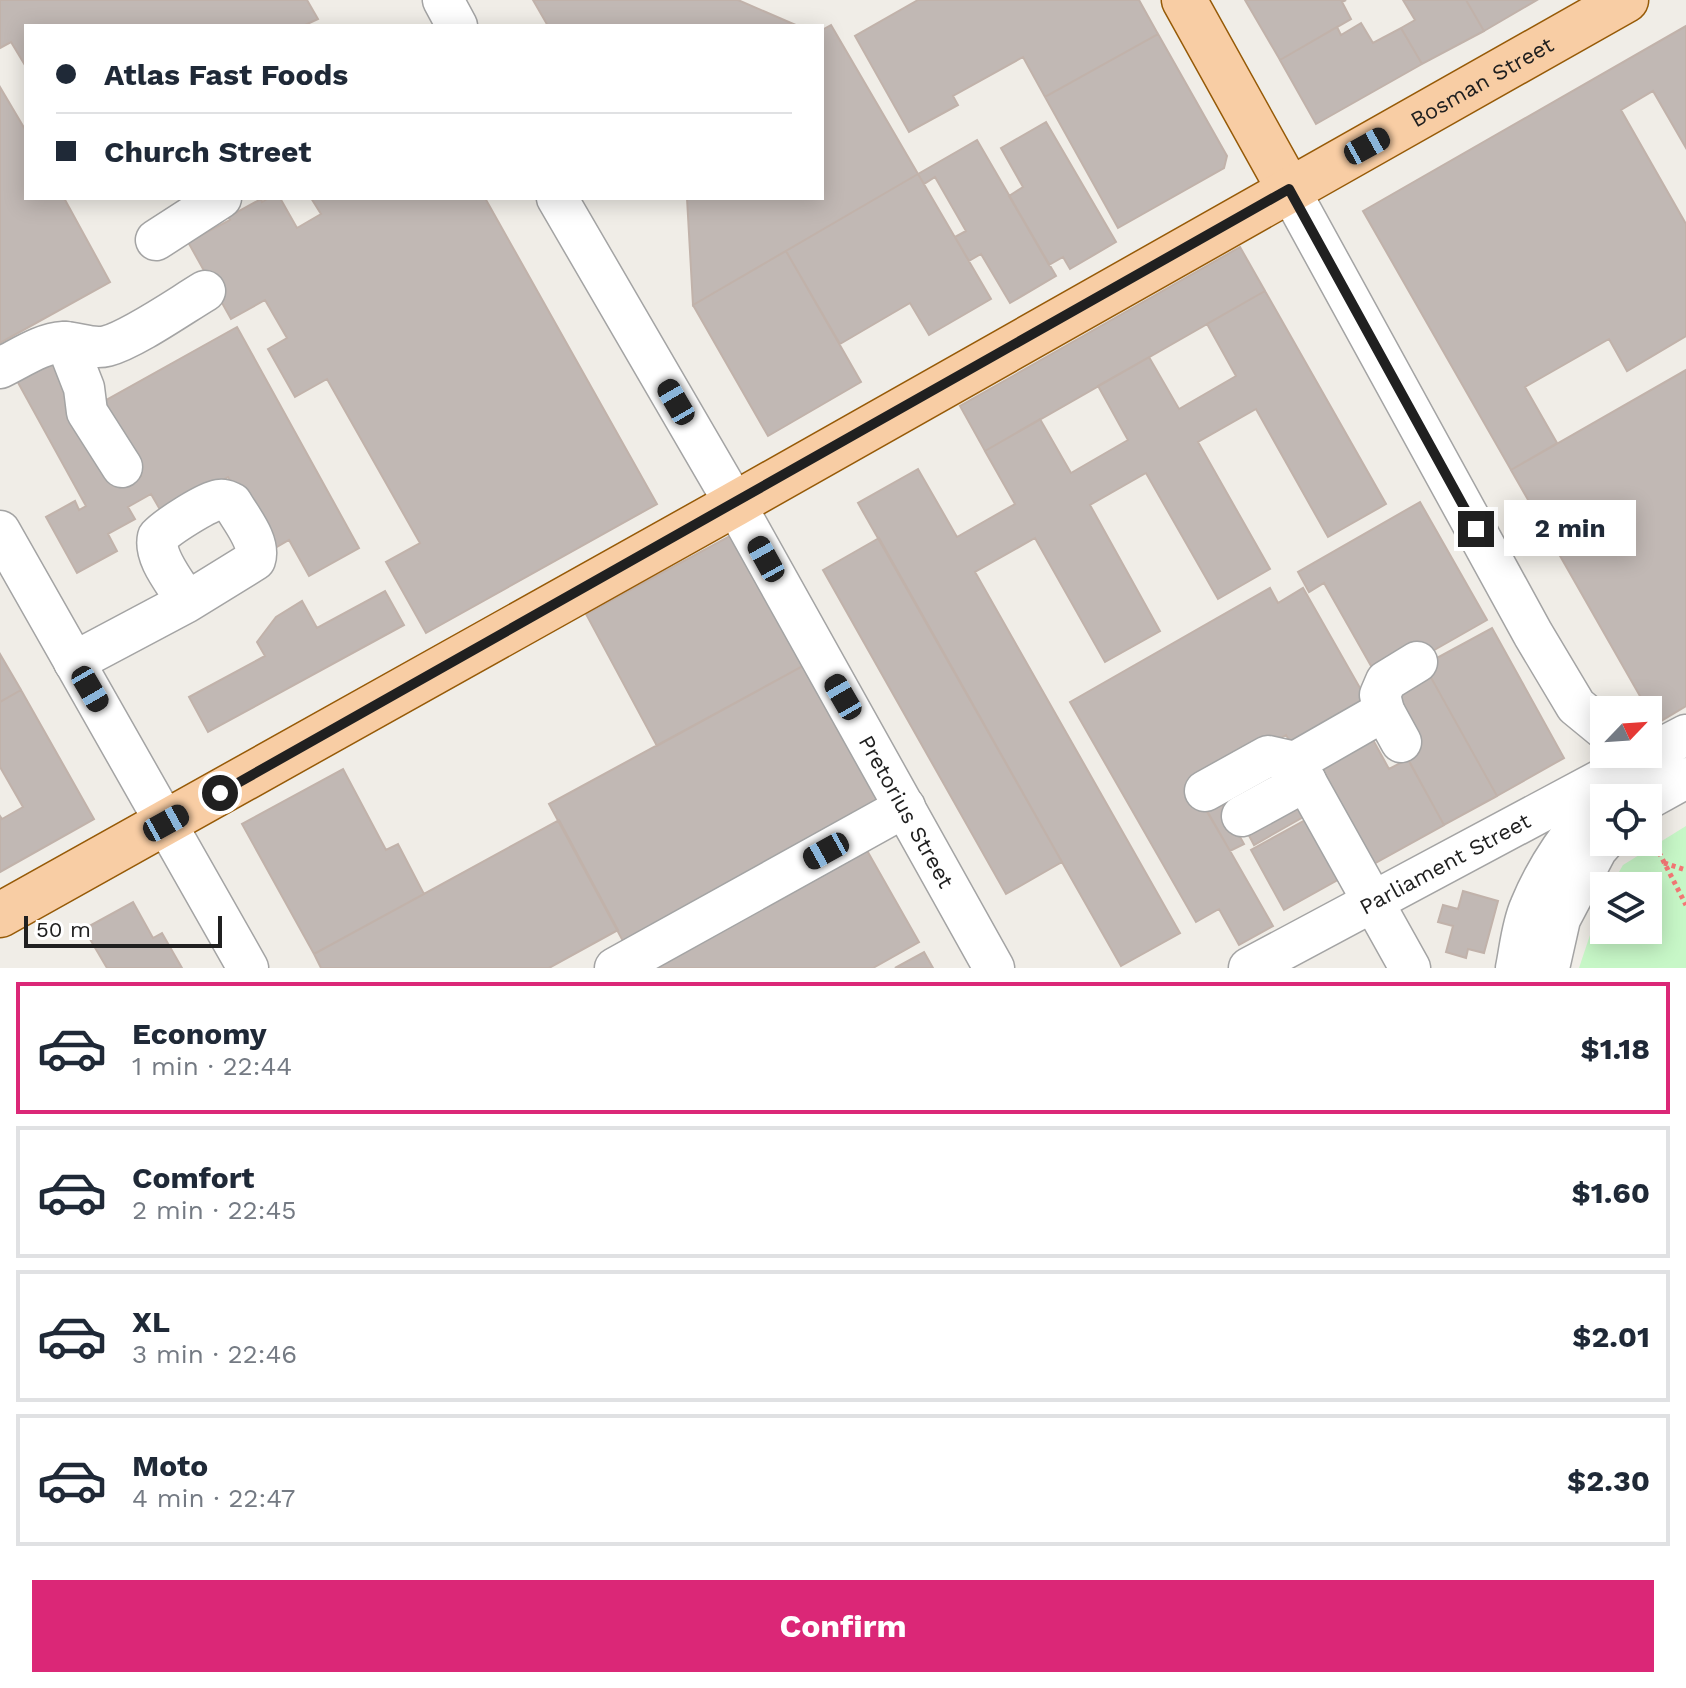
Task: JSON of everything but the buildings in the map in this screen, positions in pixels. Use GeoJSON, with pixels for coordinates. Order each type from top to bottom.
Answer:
{"type":"FeatureCollection","features":[{"type":"Feature","properties":{"kind":"main road"},"geometry":{"type":"LineString","coordinates":[[1184,0],[1289,189]]}},
{"type":"Feature","properties":{"kind":"main road","name":"Bosman Street"},"geometry":{"type":"LineString","coordinates":[[0,915],[1626,0]]}},
{"type":"Feature","properties":{"kind":"street"},"geometry":{"type":"LineString","coordinates":[[1289,189],[1533,634],[1576,706],[1590,718]]}},
{"type":"Feature","properties":{"kind":"street"},"geometry":{"type":"LineString","coordinates":[[156,240],[218,200]]}},
{"type":"Feature","properties":{"kind":"street","name":"Pretorius Street"},"geometry":{"type":"LineString","coordinates":[[558,200],[735,504],[994,968]]}},
{"type":"Feature","properties":{"kind":"street"},"geometry":{"type":"LineString","coordinates":[[0,368],[51,343],[66,342],[90,347],[121,340],[205,291]]}},
{"type":"Feature","properties":{"kind":"street"},"geometry":{"type":"LineString","coordinates":[[66,342],[84,388],[87,412],[122,467]]}},
{"type":"Feature","properties":{"kind":"street"},"geometry":{"type":"LineString","coordinates":[[0,531],[248,968]]}},
{"type":"Feature","properties":{"kind":"street"},"geometry":{"type":"LineString","coordinates":[[74,662],[187,602]]}},
{"type":"Feature","properties":{"kind":"street"},"geometry":{"type":"LineString","coordinates":[[1242,816],[1300,771],[1392,726],[1380,695],[1383,685],[1417,662]]}},
{"type":"Feature","properties":{"kind":"street"},"geometry":{"type":"LineString","coordinates":[[1205,791],[1268,756],[1300,771],[1410,968]]}},
{"type":"Feature","properties":{"kind":"street","name":"Parliament Street"},"geometry":{"type":"LineString","coordinates":[[1249,968],[1637,768]]}},
{"type":"Feature","properties":{"kind":"street"},"geometry":{"type":"LineString","coordinates":[[1620,784],[1642,768]]}},
{"type":"Feature","properties":{"kind":"street"},"geometry":{"type":"LineString","coordinates":[[615,968],[905,807]]}},
{"type":"Feature","properties":{"kind":"street"},"geometry":{"type":"LineString","coordinates":[[1516,968],[1529,908],[1552,865],[1590,812]]}},
{"type":"Feature","properties":{"kind":"street"},"geometry":{"type":"LineString","coordinates":[[1549,968],[1560,919],[1593,856]]}},
{"type":"Feature","properties":{"kind":"path"},"geometry":{"type":"LineString","coordinates":[[1660,856],[1686,905]]}},
{"type":"Feature","properties":{"kind":"path"},"geometry":{"type":"LineString","coordinates":[[1663,862],[1686,870]]}},
{"type":"Feature","properties":{"kind":"green space"},"geometry":{"type":"Polygon","coordinates":[[[1686,826],[1686,968],[1579,968],[1590,935],[1590,944],[1662,944],[1662,872],[1619,872],[1623,865],[1638,856],[1662,856],[1662,841],[1686,826]]]}},
{"type":"Feature","properties":{"kind":"route"},"geometry":{"type":"LineString","coordinates":[[220,793],[1289,189],[1476,529]]}}]}
